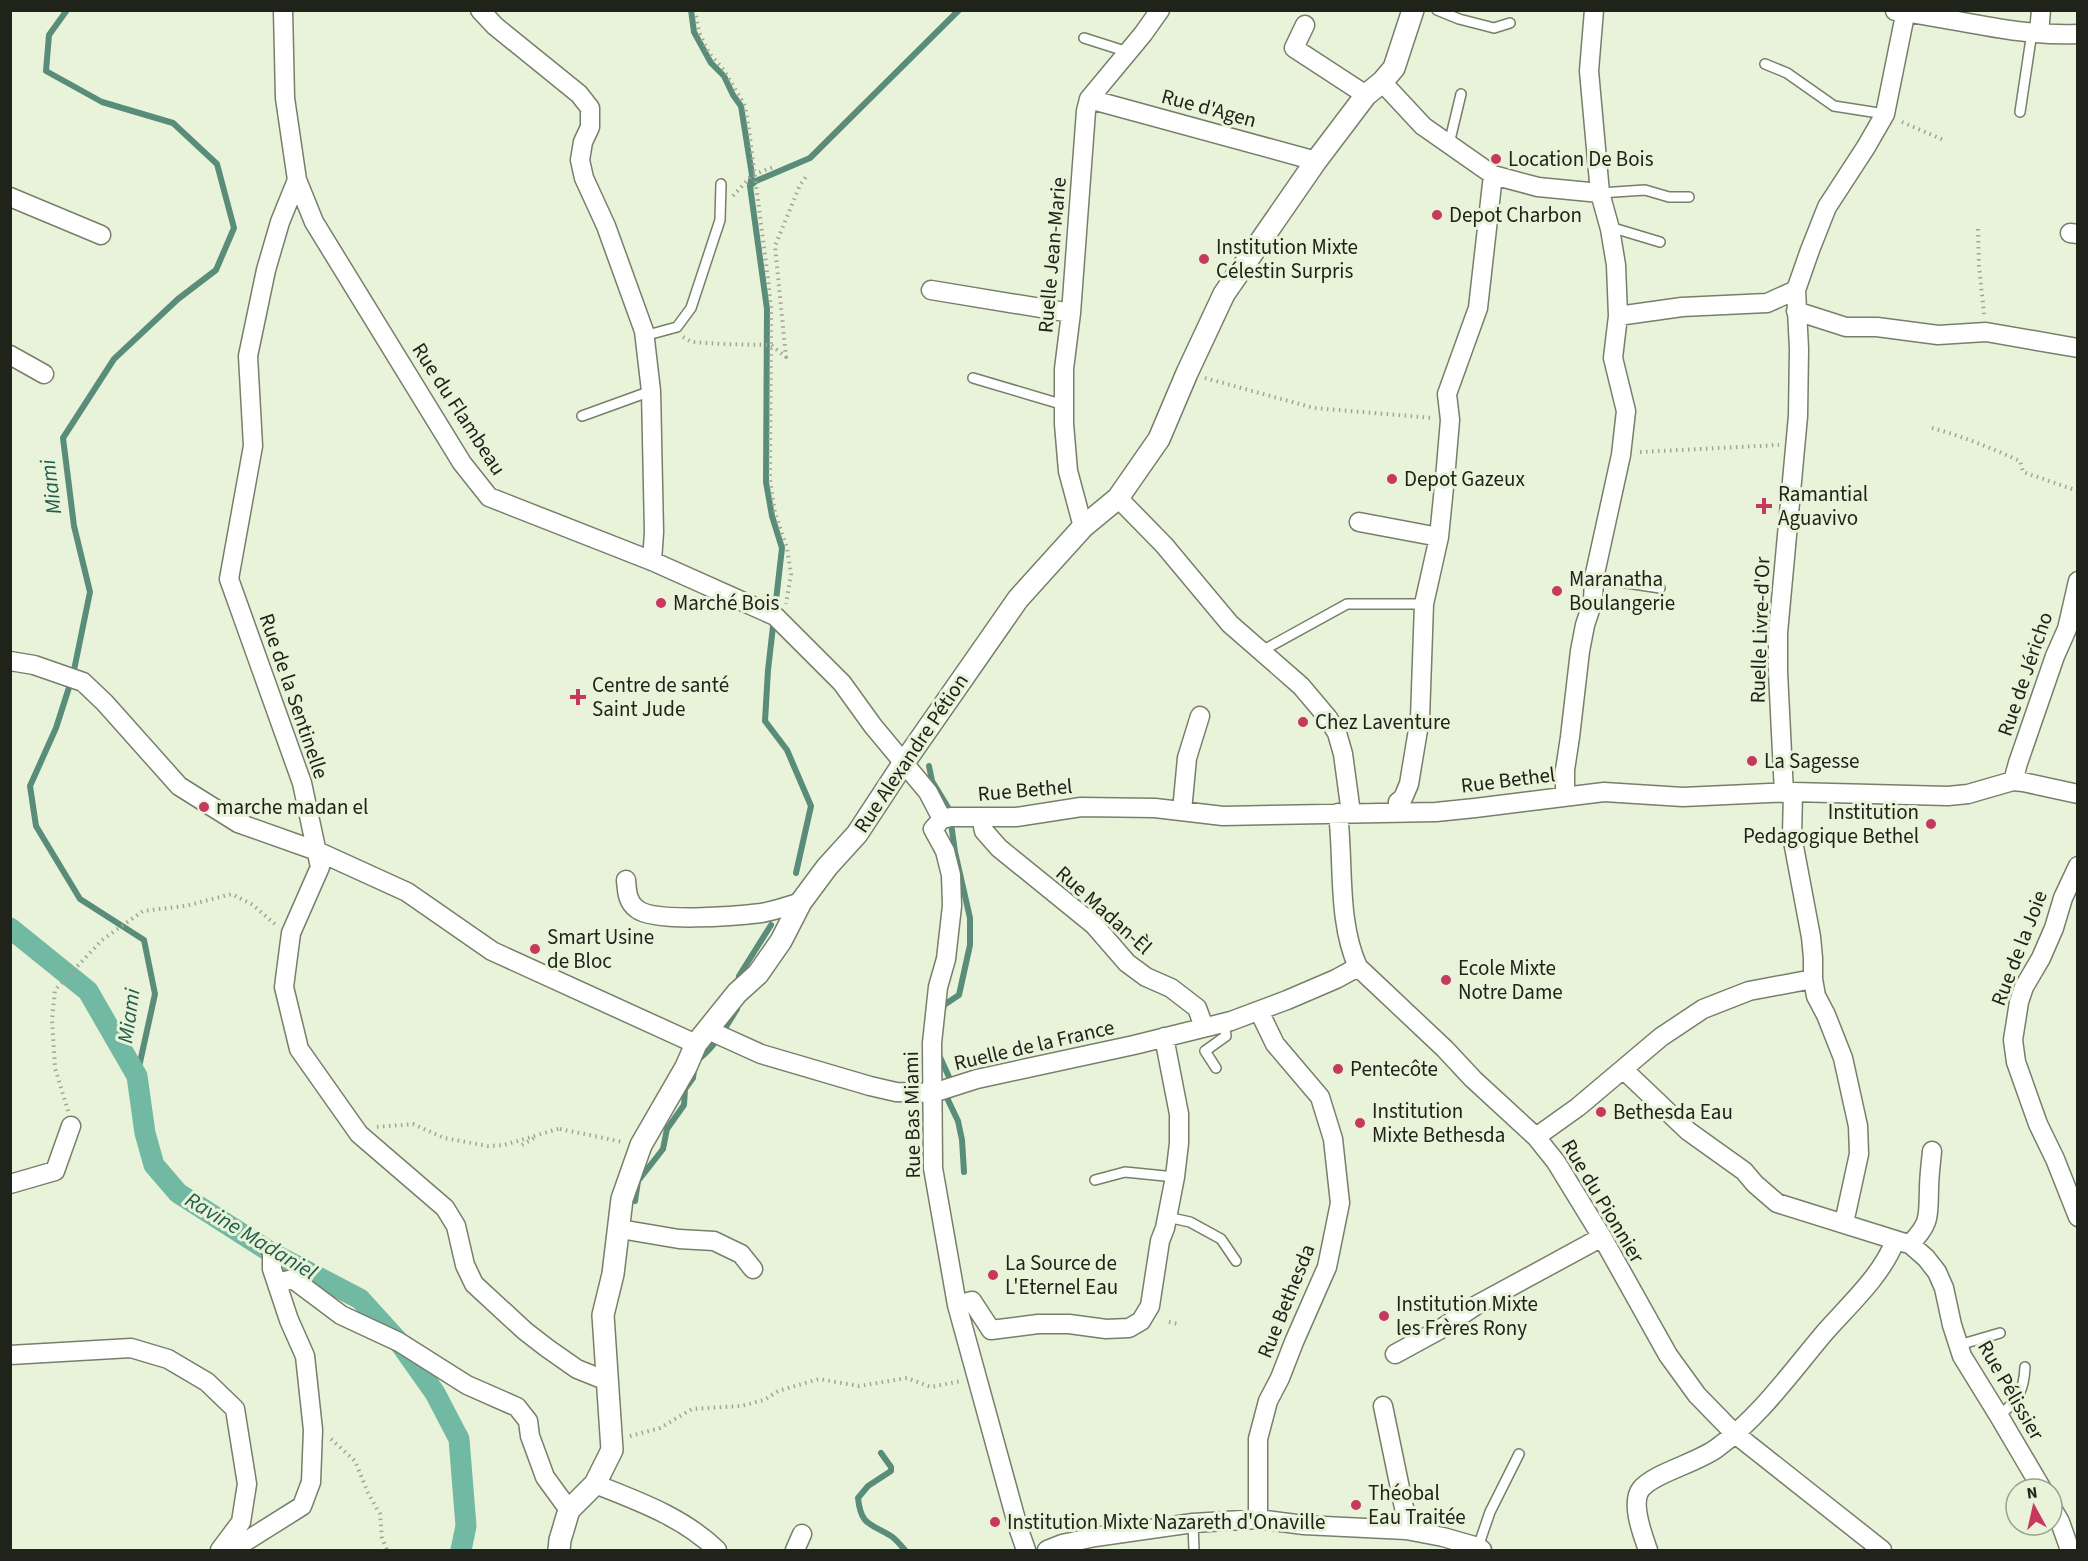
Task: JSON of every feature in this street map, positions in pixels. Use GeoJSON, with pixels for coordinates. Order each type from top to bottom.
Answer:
{"type":"FeatureCollection","features":[{"type":"Feature","properties":{"kind":"street","name":"Rue du Flambeau"},"geometry":{"type":"LineString","coordinates":[[283,10],[285,98],[297,180],[321,232],[462,463],[489,497],[652,561],[774,616],[842,683],[903,764],[928,792],[942,819]]}},
{"type":"Feature","properties":{"kind":"street"},"geometry":{"type":"LineString","coordinates":[[480,10],[495,26],[579,94],[590,108],[590,127],[583,142],[580,160],[584,178],[606,226],[644,336],[651,390],[654,532],[652,561]]}},
{"type":"Feature","properties":{"kind":"street"},"geometry":{"type":"LineString","coordinates":[[1089,99],[1160,10]]}},
{"type":"Feature","properties":{"kind":"street","name":"Rue Alexandre Pétion"},"geometry":{"type":"LineString","coordinates":[[559,1551],[569,1510],[595,1484],[612,1450],[603,1315],[613,1274],[622,1199],[641,1145],[702,1037],[737,993],[758,974],[781,941],[801,902],[827,867],[857,834],[1018,599],[1083,527],[1118,498],[1159,439],[1186,373],[1224,294],[1316,161],[1374,88],[1394,68],[1413,10]]}},
{"type":"Feature","properties":{"kind":"street"},"geometry":{"type":"LineString","coordinates":[[1565,795],[1564,770],[1580,651],[1593,601],[1594,578],[1621,454],[1626,411],[1613,358],[1618,316],[1616,265],[1610,227],[1600,194],[1589,71],[1594,10]]}},
{"type":"Feature","properties":{"kind":"street"},"geometry":{"type":"LineString","coordinates":[[2036,33],[2041,10]]}},
{"type":"Feature","properties":{"kind":"street"},"geometry":{"type":"LineString","coordinates":[[1902,11],[1955,22],[2036,33],[2078,34]]}},
{"type":"Feature","properties":{"kind":"street","name":"Ruelle Livre-d'Or"},"geometry":{"type":"LineString","coordinates":[[1844,1223],[1859,1154],[1858,1126],[1843,1058],[1816,996],[1813,979],[1811,937],[1792,836],[1778,682],[1778,633],[1798,416],[1799,349],[1796,290],[1827,207],[1885,114],[1902,11]]}},
{"type":"Feature","properties":{"kind":"street"},"geometry":{"type":"LineString","coordinates":[[1305,25],[1294,48],[1374,88],[1493,175],[1538,187],[1600,194]]}},
{"type":"Feature","properties":{"kind":"street","name":"Rue d'Agen"},"geometry":{"type":"LineString","coordinates":[[1089,99],[1316,161]]}},
{"type":"Feature","properties":{"kind":"street","name":"Ruelle Jean-Marie"},"geometry":{"type":"LineString","coordinates":[[1083,527],[1068,471],[1064,369],[1071,313],[1086,111],[1089,99]]}},
{"type":"Feature","properties":{"kind":"street"},"geometry":{"type":"LineString","coordinates":[[1398,812],[1398,802],[1403,798],[1409,784],[1420,718],[1424,604],[1439,537],[1450,420],[1447,394],[1478,308],[1493,175]]}},
{"type":"Feature","properties":{"kind":"street","name":"Rue de la Sentinelle"},"geometry":{"type":"LineString","coordinates":[[297,180],[280,222],[266,270],[248,356],[253,446],[229,579],[302,783],[320,867],[291,933],[284,987],[299,1049],[359,1134],[445,1208],[456,1226],[465,1265],[474,1284],[547,1348],[577,1369],[606,1382]]}},
{"type":"Feature","properties":{"kind":"street"},"geometry":{"type":"LineString","coordinates":[[10,197],[101,235]]}},
{"type":"Feature","properties":{"kind":"street"},"geometry":{"type":"LineString","coordinates":[[932,290],[1071,313]]}},
{"type":"Feature","properties":{"kind":"street"},"geometry":{"type":"LineString","coordinates":[[1618,316],[1682,307],[1767,303],[1796,290]]}},
{"type":"Feature","properties":{"kind":"street"},"geometry":{"type":"LineString","coordinates":[[1796,311],[1846,327],[1877,327],[1938,335],[1986,332],[2078,348]]}},
{"type":"Feature","properties":{"kind":"street"},"geometry":{"type":"LineString","coordinates":[[10,355],[44,374]]}},
{"type":"Feature","properties":{"kind":"street","name":"Rue du Pionnier"},"geometry":{"type":"LineString","coordinates":[[1118,498],[1164,544],[1230,624],[1301,687],[1328,718],[1337,733],[1343,754],[1344,910],[1350,950],[1358,967],[1536,1137],[1556,1162],[1602,1237],[1668,1355],[1697,1395],[1734,1433],[1882,1551]]}},
{"type":"Feature","properties":{"kind":"street"},"geometry":{"type":"LineString","coordinates":[[1359,522],[1439,537]]}},
{"type":"Feature","properties":{"kind":"street","name":"Rue de Jéricho"},"geometry":{"type":"LineString","coordinates":[[2013,781],[2055,656],[2067,629],[2078,581]]}},
{"type":"Feature","properties":{"kind":"street","name":"Ruelle de la France"},"geometry":{"type":"LineString","coordinates":[[10,661],[34,664],[83,682],[180,786],[238,824],[317,850],[407,892],[492,951],[702,1037],[896,1092],[933,1093],[977,1079],[1134,1045],[1224,1022],[1259,1011],[1336,979],[1358,967]]}},
{"type":"Feature","properties":{"kind":"street"},"geometry":{"type":"LineString","coordinates":[[1182,812],[1187,758],[1200,716]]}},
{"type":"Feature","properties":{"kind":"street","name":"Rue Bethel"},"geometry":{"type":"LineString","coordinates":[[942,819],[981,816],[1016,817],[1082,807],[1155,808],[1223,816],[1398,812],[1475,808],[1565,795],[1604,792],[1683,797],[1788,792],[1948,796],[1968,794],[2013,781],[2078,794]]}},
{"type":"Feature","properties":{"kind":"street","name":"Rue Madan-Èl"},"geometry":{"type":"LineString","coordinates":[[981,816],[984,831],[999,848],[1094,925],[1127,963],[1146,977],[1171,988],[1197,1008],[1204,1027]]}},
{"type":"Feature","properties":{"kind":"street","name":"Rue Bas Miami"},"geometry":{"type":"LineString","coordinates":[[942,819],[933,829],[945,851],[951,875],[952,906],[946,959],[938,987],[932,1043],[933,1168],[957,1305],[1017,1527],[1026,1551]]}},
{"type":"Feature","properties":{"kind":"street","name":"Rue de la Joie"},"geometry":{"type":"LineString","coordinates":[[2078,866],[2063,898],[2042,958],[2024,987],[2019,1002],[2013,1040],[2016,1062],[2038,1124],[2078,1216]]}},
{"type":"Feature","properties":{"kind":"street"},"geometry":{"type":"LineString","coordinates":[[626,880],[630,904],[639,912],[671,918],[723,917],[763,913],[801,902]]}},
{"type":"Feature","properties":{"kind":"street"},"geometry":{"type":"LineString","coordinates":[[1536,1137],[1578,1107],[1661,1037],[1703,1009],[1749,991],[1813,979]]}},
{"type":"Feature","properties":{"kind":"street","name":"Rue Bethesda"},"geometry":{"type":"LineString","coordinates":[[1258,1519],[1258,1439],[1268,1401],[1328,1267],[1340,1203],[1332,1139],[1320,1097],[1275,1044],[1259,1011]]}},
{"type":"Feature","properties":{"kind":"street"},"geometry":{"type":"LineString","coordinates":[[957,1305],[972,1301],[991,1330],[1038,1324],[1068,1324],[1106,1329],[1129,1328],[1141,1321],[1150,1306],[1160,1241],[1175,1177],[1179,1143],[1179,1114],[1164,1037]]}},
{"type":"Feature","properties":{"kind":"street"},"geometry":{"type":"LineString","coordinates":[[1624,1070],[1688,1131],[1744,1171],[1755,1185],[1777,1203],[1903,1242]]}},
{"type":"Feature","properties":{"kind":"street"},"geometry":{"type":"LineString","coordinates":[[10,1184],[55,1171],[71,1126]]}},
{"type":"Feature","properties":{"kind":"street"},"geometry":{"type":"LineString","coordinates":[[1648,1551],[1638,1516],[1636,1498],[1640,1490],[1650,1480],[1704,1458],[1734,1433],[1789,1378],[1890,1254],[1923,1228],[1929,1215],[1928,1190],[1932,1151]]}},
{"type":"Feature","properties":{"kind":"street"},"geometry":{"type":"LineString","coordinates":[[620,1229],[679,1239],[714,1241],[741,1254],[753,1269]]}},
{"type":"Feature","properties":{"kind":"street"},"geometry":{"type":"LineString","coordinates":[[1395,1354],[1439,1330],[1475,1306],[1602,1237]]}},
{"type":"Feature","properties":{"kind":"street","name":"Rue Pélissier"},"geometry":{"type":"LineString","coordinates":[[1903,1242],[1926,1258],[1937,1272],[1944,1288],[1962,1356],[2035,1477]]}},
{"type":"Feature","properties":{"kind":"street"},"geometry":{"type":"LineString","coordinates":[[232,1551],[302,1506],[311,1482],[313,1438],[305,1356],[289,1320],[272,1269],[272,1253]]}},
{"type":"Feature","properties":{"kind":"street"},"geometry":{"type":"LineString","coordinates":[[277,1283],[293,1280],[341,1315],[399,1342],[467,1385],[517,1407],[528,1421],[530,1436],[545,1477],[569,1510]]}},
{"type":"Feature","properties":{"kind":"street"},"geometry":{"type":"LineString","coordinates":[[10,1355],[131,1348],[168,1359],[207,1382],[235,1408],[247,1484],[242,1522],[220,1551]]}},
{"type":"Feature","properties":{"kind":"street"},"geometry":{"type":"LineString","coordinates":[[1383,1406],[1407,1522],[1406,1530]]}},
{"type":"Feature","properties":{"kind":"street"},"geometry":{"type":"LineString","coordinates":[[595,1484],[653,1507],[695,1531],[717,1551]]}},
{"type":"Feature","properties":{"kind":"street"},"geometry":{"type":"LineString","coordinates":[[1047,1551],[1062,1544],[1095,1537],[1193,1523],[1258,1519],[1327,1527],[1406,1530],[1443,1537],[1480,1549]]}},
{"type":"Feature","properties":{"kind":"street"},"geometry":{"type":"LineString","coordinates":[[2064,1534],[2070,1551]]}},
{"type":"Feature","properties":{"kind":"lane"},"geometry":{"type":"LineString","coordinates":[[1437,10],[1459,19],[1494,28],[1510,23]]}},
{"type":"Feature","properties":{"kind":"lane"},"geometry":{"type":"LineString","coordinates":[[2020,112],[2036,33]]}},
{"type":"Feature","properties":{"kind":"lane"},"geometry":{"type":"LineString","coordinates":[[1084,38],[1128,52]]}},
{"type":"Feature","properties":{"kind":"lane"},"geometry":{"type":"LineString","coordinates":[[1765,64],[1787,73],[1834,106],[1885,114]]}},
{"type":"Feature","properties":{"kind":"lane"},"geometry":{"type":"LineString","coordinates":[[1449,144],[1461,94]]}},
{"type":"Feature","properties":{"kind":"lane"},"geometry":{"type":"LineString","coordinates":[[644,336],[677,327],[691,308],[720,220],[720,184]]}},
{"type":"Feature","properties":{"kind":"lane"},"geometry":{"type":"LineString","coordinates":[[1600,194],[1645,190],[1669,197],[1689,197]]}},
{"type":"Feature","properties":{"kind":"lane"},"geometry":{"type":"LineString","coordinates":[[1610,227],[1660,242]]}},
{"type":"Feature","properties":{"kind":"lane"},"geometry":{"type":"LineString","coordinates":[[973,378],[1064,405]]}},
{"type":"Feature","properties":{"kind":"lane"},"geometry":{"type":"LineString","coordinates":[[582,416],[651,390]]}},
{"type":"Feature","properties":{"kind":"lane"},"geometry":{"type":"LineString","coordinates":[[1594,578],[1660,588]]}},
{"type":"Feature","properties":{"kind":"lane"},"geometry":{"type":"LineString","coordinates":[[1260,652],[1347,604],[1424,604]]}},
{"type":"Feature","properties":{"kind":"lane"},"geometry":{"type":"LineString","coordinates":[[1216,1068],[1205,1051],[1226,1036],[1224,1022]]}},
{"type":"Feature","properties":{"kind":"lane"},"geometry":{"type":"LineString","coordinates":[[1095,1180],[1125,1172],[1175,1177]]}},
{"type":"Feature","properties":{"kind":"lane"},"geometry":{"type":"LineString","coordinates":[[1167,1217],[1190,1222],[1221,1239],[1236,1261]]}},
{"type":"Feature","properties":{"kind":"lane"},"geometry":{"type":"LineString","coordinates":[[1959,1345],[2000,1333]]}},
{"type":"Feature","properties":{"kind":"lane"},"geometry":{"type":"LineString","coordinates":[[2000,1416],[2014,1403],[2024,1385],[2025,1367]]}},
{"type":"Feature","properties":{"kind":"lane"},"geometry":{"type":"LineString","coordinates":[[1480,1549],[1490,1512],[1519,1454]]}},
{"type":"Feature","properties":{"kind":"lane"},"geometry":{"type":"LineString","coordinates":[[1193,1523],[1194,1551]]}},
{"type":"Feature","properties":{"kind":"path"},"geometry":{"type":"LineString","coordinates":[[695,10],[699,32],[709,53],[724,70],[745,106],[755,172],[769,289],[770,480],[775,513],[787,548],[791,574],[787,600],[780,622]]}},
{"type":"Feature","properties":{"kind":"path"},"geometry":{"type":"LineString","coordinates":[[1885,114],[1946,141]]}},
{"type":"Feature","properties":{"kind":"path"},"geometry":{"type":"LineString","coordinates":[[720,209],[755,172],[776,166]]}},
{"type":"Feature","properties":{"kind":"path"},"geometry":{"type":"LineString","coordinates":[[669,329],[692,342],[771,345],[786,357],[775,246],[800,185],[808,174]]}},
{"type":"Feature","properties":{"kind":"path"},"geometry":{"type":"LineString","coordinates":[[1978,229],[1979,266],[1986,332]]}},
{"type":"Feature","properties":{"kind":"path"},"geometry":{"type":"LineString","coordinates":[[1186,373],[1314,408],[1450,420]]}},
{"type":"Feature","properties":{"kind":"path"},"geometry":{"type":"LineString","coordinates":[[1932,428],[1960,435],[2020,461],[2023,472],[2078,491]]}},
{"type":"Feature","properties":{"kind":"path"},"geometry":{"type":"LineString","coordinates":[[1621,454],[1795,444]]}},
{"type":"Feature","properties":{"kind":"path"},"geometry":{"type":"LineString","coordinates":[[71,1126],[65,1096],[55,1068],[52,1019],[55,990],[102,940],[143,911],[185,906],[232,894],[253,905],[272,923],[291,933]]}},
{"type":"Feature","properties":{"kind":"path"},"geometry":{"type":"LineString","coordinates":[[359,1134],[379,1126],[413,1124],[444,1138],[489,1146],[561,1128]]}},
{"type":"Feature","properties":{"kind":"path"},"geometry":{"type":"LineString","coordinates":[[522,1145],[543,1133],[561,1128],[641,1145]]}},
{"type":"Feature","properties":{"kind":"path"},"geometry":{"type":"LineString","coordinates":[[1169,1322],[1178,1324]]}},
{"type":"Feature","properties":{"kind":"path"},"geometry":{"type":"LineString","coordinates":[[612,1441],[660,1428],[692,1409],[741,1406],[764,1400],[778,1391],[819,1379],[860,1386],[907,1378],[931,1388],[954,1381],[979,1380]]}},
{"type":"Feature","properties":{"kind":"path"},"geometry":{"type":"LineString","coordinates":[[313,1438],[330,1438],[355,1461],[368,1493],[380,1514],[382,1538],[387,1551]]}},
{"type":"Feature","properties":{"kind":"waterway","name":"Miami"},"geometry":{"type":"LineString","coordinates":[[67,10],[49,35],[46,71],[102,102],[173,123],[217,164],[234,228],[216,270],[178,299],[114,359],[63,438],[74,526],[90,592],[73,675],[56,728],[30,786],[36,826],[80,899],[144,940],[155,994],[137,1076]]}},
{"type":"Feature","properties":{"kind":"waterway"},"geometry":{"type":"LineString","coordinates":[[691,10],[694,32],[711,63],[724,76],[741,106],[752,175],[750,186],[767,309],[766,482],[772,516],[782,548],[768,670],[765,721],[787,750],[811,806],[796,873]]}},
{"type":"Feature","properties":{"kind":"waterway"},"geometry":{"type":"LineString","coordinates":[[750,186],[756,181],[810,158],[959,10]]}},
{"type":"Feature","properties":{"kind":"waterway"},"geometry":{"type":"LineString","coordinates":[[929,766],[932,781],[949,809],[955,852],[970,918],[970,945],[959,995],[944,1005],[943,1010]]}},
{"type":"Feature","properties":{"kind":"waterway"},"geometry":{"type":"LineString","coordinates":[[738,984],[739,976],[771,925]]}},
{"type":"Feature","properties":{"kind":"waterway","name":"Ravine Madaniel"},"geometry":{"type":"LineString","coordinates":[[10,928],[88,991],[137,1076],[145,1133],[154,1165],[178,1193],[272,1253],[360,1299],[399,1342],[435,1393],[459,1439],[466,1526],[461,1550]]}},
{"type":"Feature","properties":{"kind":"waterway"},"geometry":{"type":"LineString","coordinates":[[635,1201],[638,1181],[663,1149],[667,1129],[684,1105],[685,1089],[693,1078],[695,1062],[713,1045],[737,1009]]}},
{"type":"Feature","properties":{"kind":"waterway"},"geometry":{"type":"LineString","coordinates":[[939,1055],[949,1077],[948,1100],[958,1121],[964,1172]]}},
{"type":"Feature","properties":{"kind":"waterway"},"geometry":{"type":"LineString","coordinates":[[881,1453],[891,1467],[891,1471],[868,1486],[858,1498],[859,1507],[868,1523],[893,1537],[905,1550]]}},
{"type":"Feature","properties":{"kind":"place","name":"Location De Bois"},"geometry":{"type":"Point","coordinates":[1496,159]}},
{"type":"Feature","properties":{"kind":"place","name":"Depot Charbon"},"geometry":{"type":"Point","coordinates":[1437,215]}},
{"type":"Feature","properties":{"kind":"place","name":"Institution Mixte Célestin Surpris"},"geometry":{"type":"Point","coordinates":[1204,259]}},
{"type":"Feature","properties":{"kind":"place","name":"Depot Gazeux"},"geometry":{"type":"Point","coordinates":[1392,479]}},
{"type":"Feature","properties":{"kind":"place","name":"Ramantial Aguavivo"},"geometry":{"type":"Point","coordinates":[1764,506]}},
{"type":"Feature","properties":{"kind":"place","name":"Maranatha Boulangerie"},"geometry":{"type":"Point","coordinates":[1557,591]}},
{"type":"Feature","properties":{"kind":"place","name":"Marché Bois"},"geometry":{"type":"Point","coordinates":[661,603]}},
{"type":"Feature","properties":{"kind":"place","name":"Centre de santé Saint Jude"},"geometry":{"type":"Point","coordinates":[578,697]}},
{"type":"Feature","properties":{"kind":"place","name":"Chez Laventure"},"geometry":{"type":"Point","coordinates":[1303,722]}},
{"type":"Feature","properties":{"kind":"place","name":"La Sagesse"},"geometry":{"type":"Point","coordinates":[1752,761]}},
{"type":"Feature","properties":{"kind":"place","name":"marche madan el"},"geometry":{"type":"Point","coordinates":[204,807]}},
{"type":"Feature","properties":{"kind":"place","name":"Institution Pedagogique Bethel"},"geometry":{"type":"Point","coordinates":[1931,824]}},
{"type":"Feature","properties":{"kind":"place","name":"Smart Usine de Bloc"},"geometry":{"type":"Point","coordinates":[535,949]}},
{"type":"Feature","properties":{"kind":"place","name":"Ecole Mixte Notre Dame"},"geometry":{"type":"Point","coordinates":[1446,980]}},
{"type":"Feature","properties":{"kind":"place","name":"Pentecôte"},"geometry":{"type":"Point","coordinates":[1338,1069]}},
{"type":"Feature","properties":{"kind":"place","name":"Bethesda Eau"},"geometry":{"type":"Point","coordinates":[1601,1112]}},
{"type":"Feature","properties":{"kind":"place","name":"Institution Mixte Bethesda"},"geometry":{"type":"Point","coordinates":[1360,1123]}},
{"type":"Feature","properties":{"kind":"place","name":"La Source de L'Eternel Eau"},"geometry":{"type":"Point","coordinates":[993,1275]}},
{"type":"Feature","properties":{"kind":"place","name":"Institution Mixte les Frères Rony"},"geometry":{"type":"Point","coordinates":[1384,1316]}},
{"type":"Feature","properties":{"kind":"place","name":"Théobal Eau Traitée"},"geometry":{"type":"Point","coordinates":[1356,1505]}},
{"type":"Feature","properties":{"kind":"place","name":"Institution Mixte Nazareth d'Onaville"},"geometry":{"type":"Point","coordinates":[995,1522]}}]}
